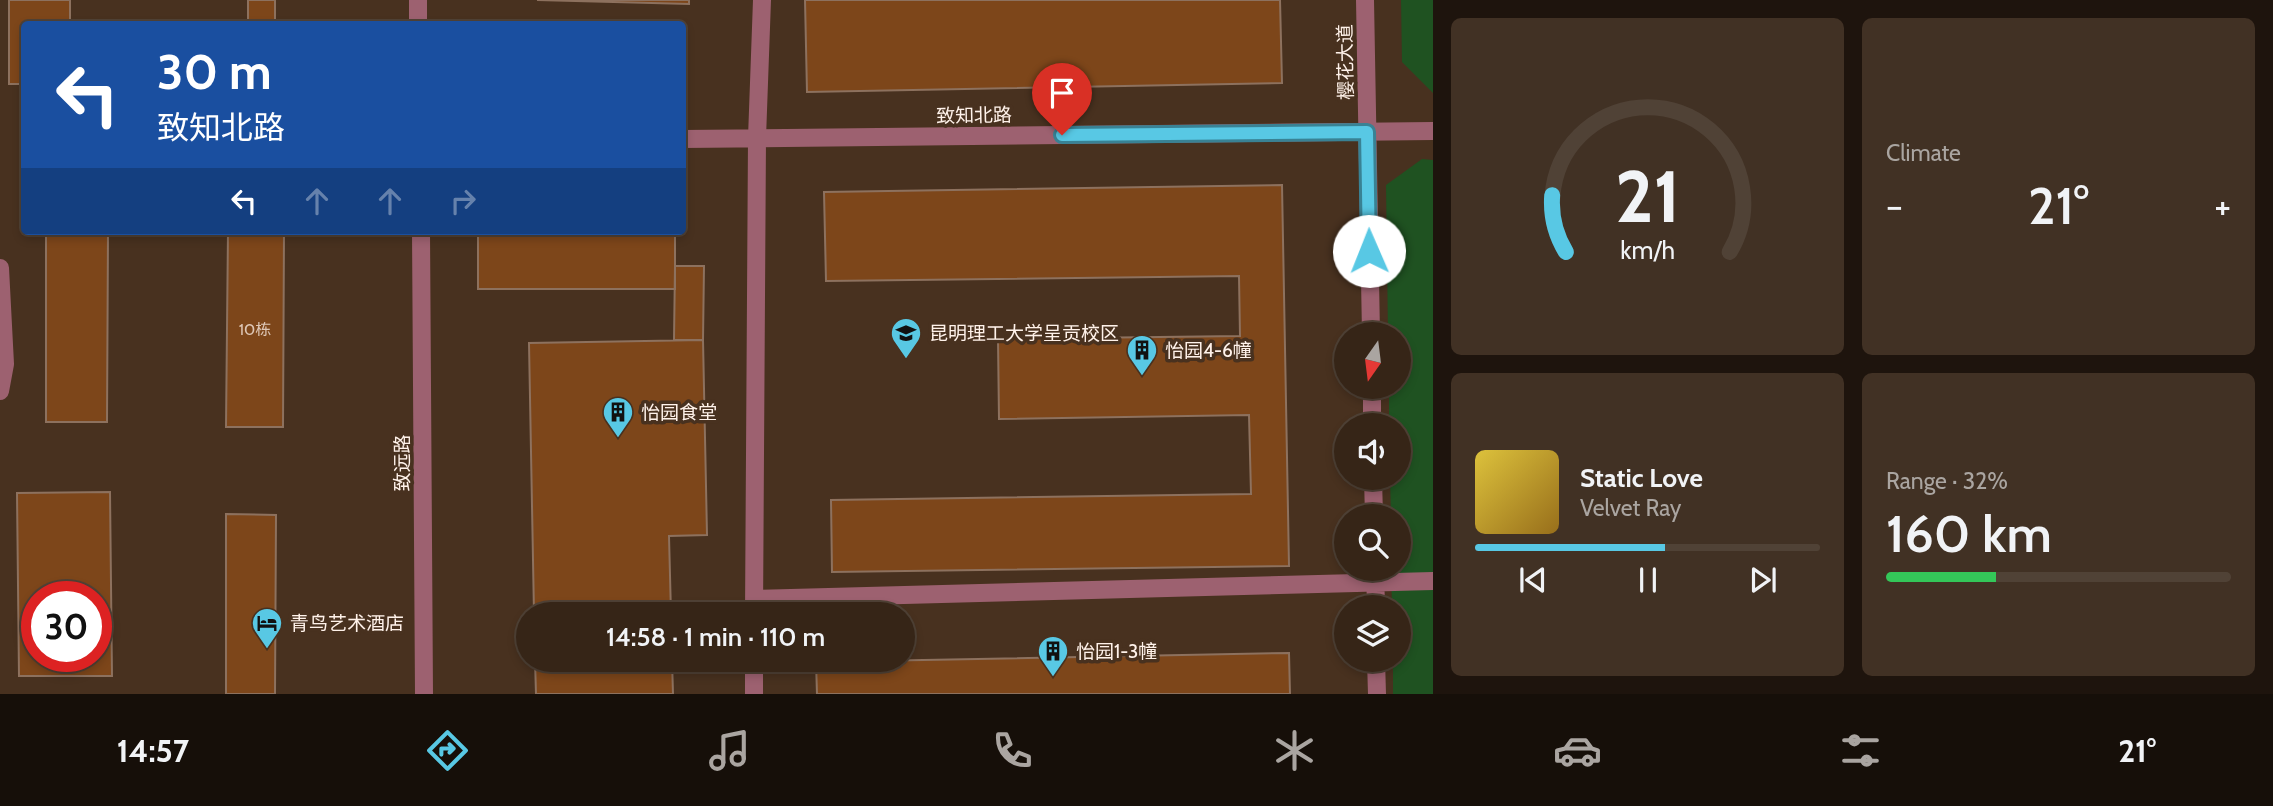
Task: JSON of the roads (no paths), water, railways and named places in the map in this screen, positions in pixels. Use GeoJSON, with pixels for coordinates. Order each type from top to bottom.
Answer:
{"type":"FeatureCollection","features":[{"type":"Feature","properties":{"kind":"street"},"geometry":{"type":"LineString","coordinates":[[418,0],[418,21]]}},
{"type":"Feature","properties":{"kind":"street"},"geometry":{"type":"LineString","coordinates":[[755,602],[757,138],[762,0]]}},
{"type":"Feature","properties":{"kind":"street","name":"樱花大道"},"geometry":{"type":"LineString","coordinates":[[1365,0],[1371,322]]}},
{"type":"Feature","properties":{"kind":"street","name":"致知北路"},"geometry":{"type":"LineString","coordinates":[[686,139],[1433,131]]}},
{"type":"Feature","properties":{"kind":"street","name":"致远路"},"geometry":{"type":"LineString","coordinates":[[421,235],[424,694]]}},
{"type":"Feature","properties":{"kind":"street"},"geometry":{"type":"LineString","coordinates":[[0,268],[5,364],[0,391]]}},
{"type":"Feature","properties":{"kind":"street"},"geometry":{"type":"LineString","coordinates":[[852,602],[1334,577]]}},
{"type":"Feature","properties":{"kind":"street"},"geometry":{"type":"LineString","coordinates":[[1411,579],[1433,581]]}},
{"type":"Feature","properties":{"kind":"street"},"geometry":{"type":"LineString","coordinates":[[754,672],[754,694]]}},
{"type":"Feature","properties":{"kind":"street"},"geometry":{"type":"LineString","coordinates":[[1377,672],[1377,694]]}},
{"type":"Feature","properties":{"kind":"place","name":"昆明理工大学呈贡校区"},"geometry":{"type":"Point","coordinates":[906,360]}},
{"type":"Feature","properties":{"kind":"place","name":"怡园4-6幢"},"geometry":{"type":"Point","coordinates":[1142,377]}},
{"type":"Feature","properties":{"kind":"place","name":"怡园食堂"},"geometry":{"type":"Point","coordinates":[618,439]}},
{"type":"Feature","properties":{"kind":"place","name":"青鸟艺术酒店"},"geometry":{"type":"Point","coordinates":[267,650]}},
{"type":"Feature","properties":{"kind":"place","name":"怡园1-3幢"},"geometry":{"type":"Point","coordinates":[1053,678]}}]}
